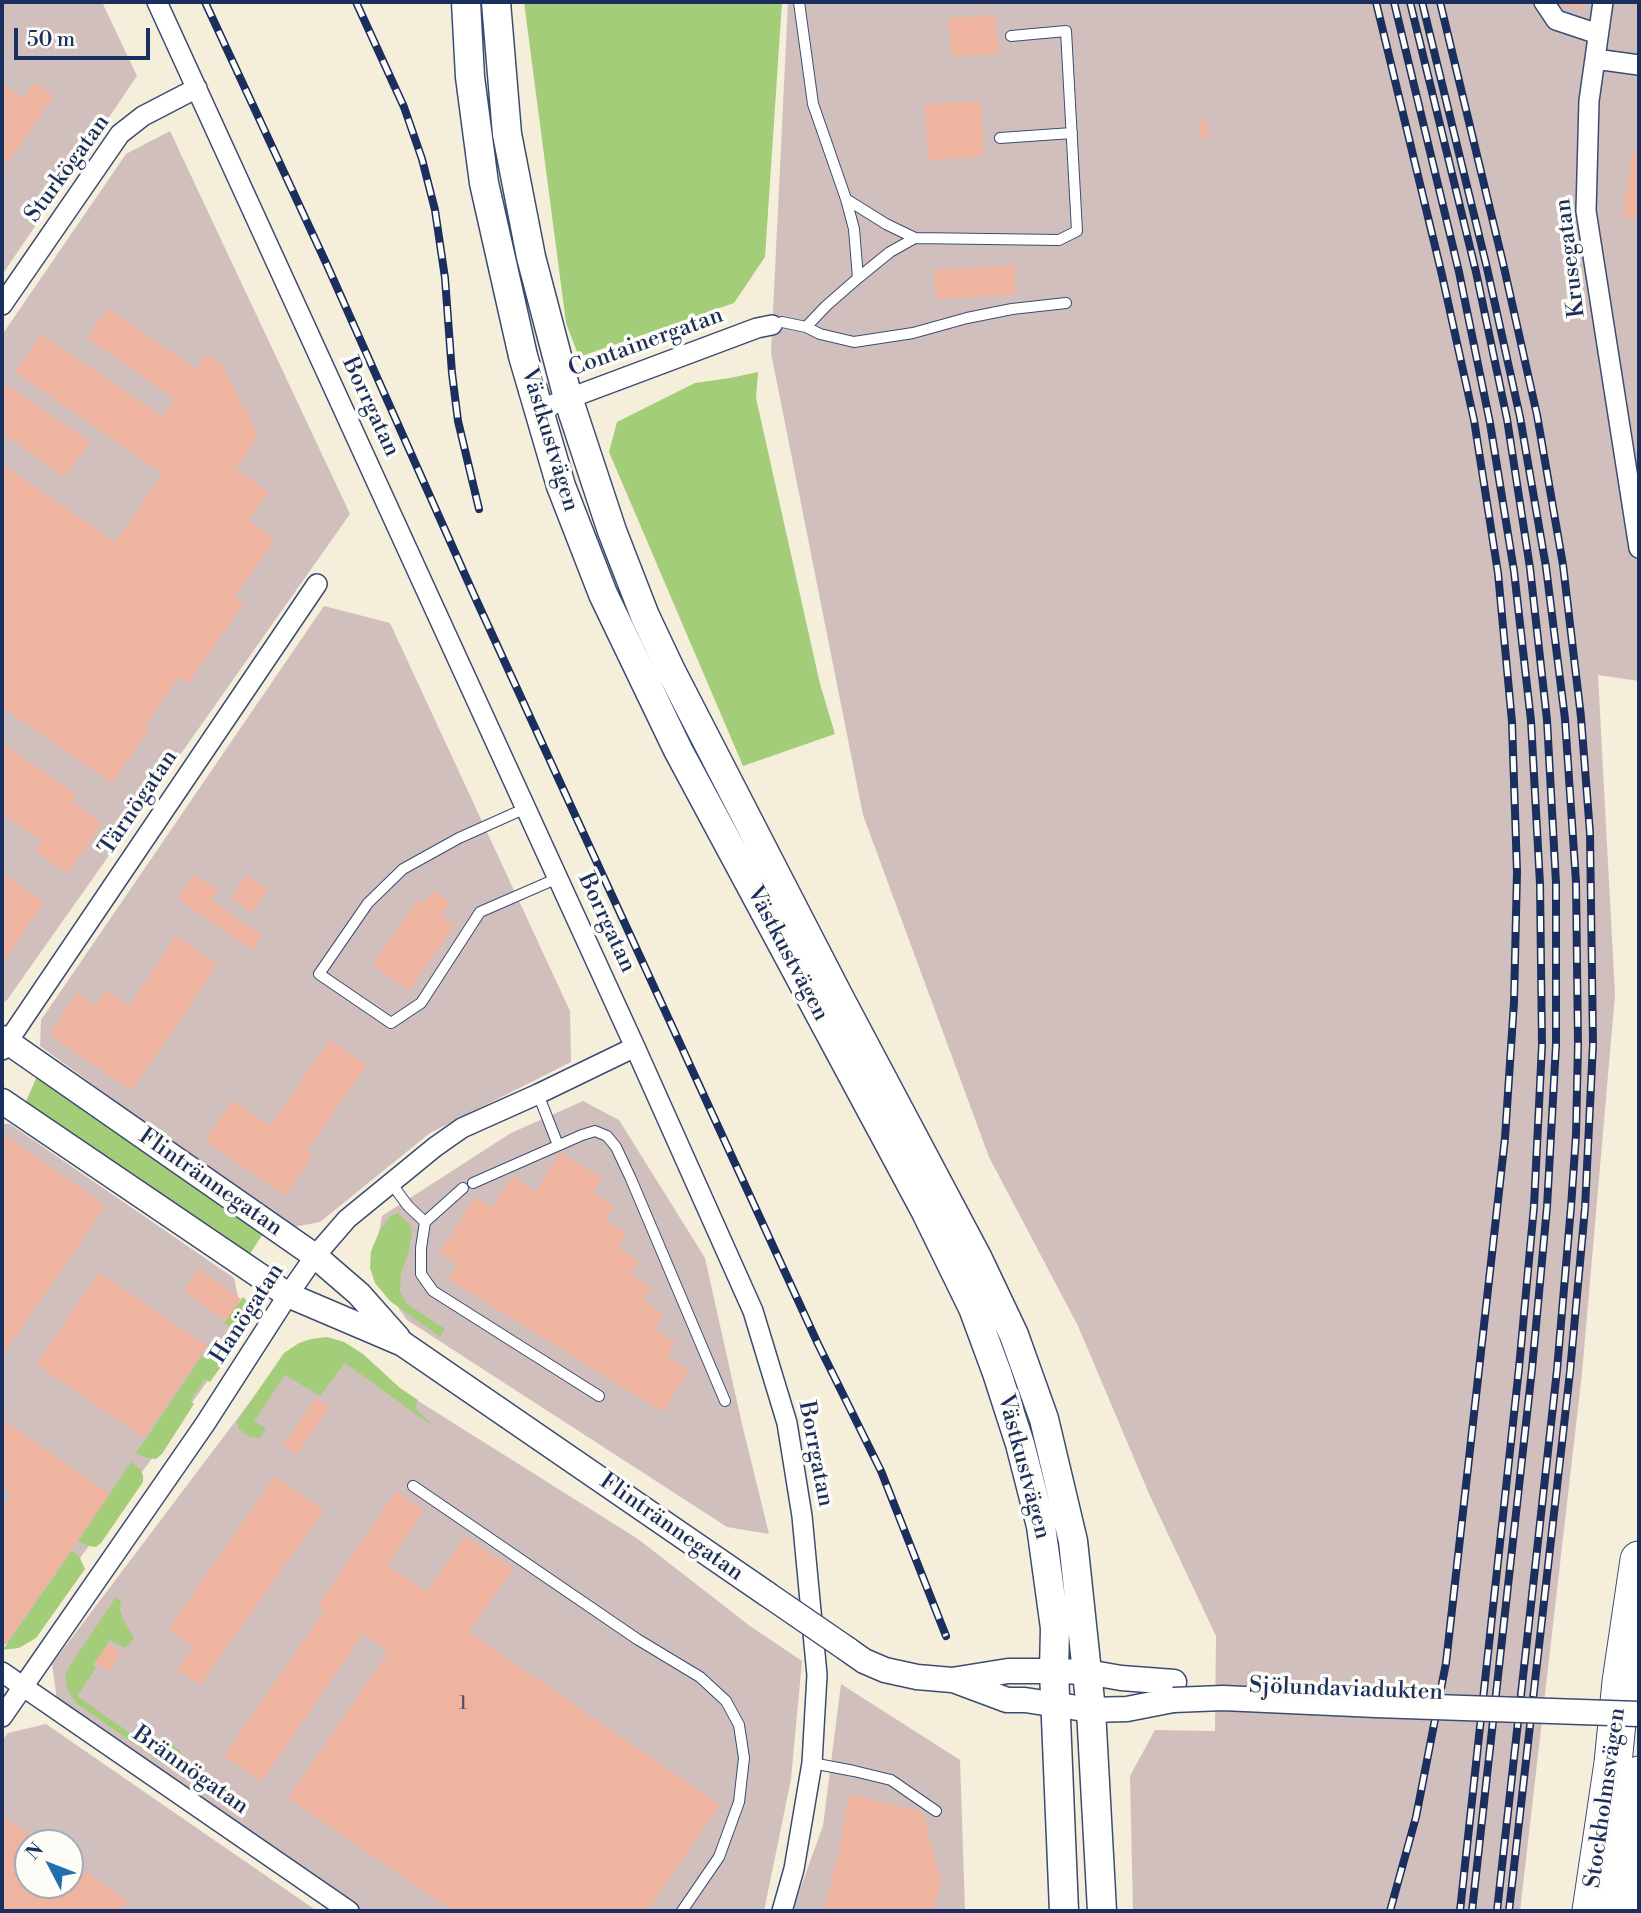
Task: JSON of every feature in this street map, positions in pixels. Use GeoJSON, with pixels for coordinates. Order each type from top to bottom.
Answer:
{"type":"FeatureCollection","features":[{"type":"Feature","properties":{"kind":"highway","name":"Stockholmsvägen"},"geometry":{"type":"LineString","coordinates":[[1591,1911],[1639,1560]]}},
{"type":"Feature","properties":{"kind":"highway","name":"Stockholmsvägen"},"geometry":{"type":"LineString","coordinates":[[1619,1911],[1639,1775]]}},
{"type":"Feature","properties":{"kind":"main road","name":"Västkustvägen"},"geometry":{"type":"LineString","coordinates":[[466,2],[470,77],[484,183],[523,356],[561,486],[603,594],[691,774],[926,1212],[973,1308],[1013,1422],[1041,1526],[1055,1628],[1054,1671],[1064,1911]]}},
{"type":"Feature","properties":{"kind":"main road","name":"Västkustvägen"},"geometry":{"type":"LineString","coordinates":[[496,2],[507,134],[531,257],[568,398],[612,531],[645,616],[666,660],[970,1245],[1014,1335],[1044,1419],[1073,1541],[1091,1710],[1102,1911]]}},
{"type":"Feature","properties":{"kind":"street","name":"Borrgatan"},"geometry":{"type":"LineString","coordinates":[[157,2],[527,808],[753,1311],[787,1423],[802,1516],[817,1675],[812,1763],[793,1870],[782,1911]]}},
{"type":"Feature","properties":{"kind":"street"},"geometry":{"type":"LineString","coordinates":[[1544,2],[1556,20],[1598,34]]}},
{"type":"Feature","properties":{"kind":"street","name":"Krusegatan"},"geometry":{"type":"LineString","coordinates":[[1603,2],[1589,102],[1586,211],[1639,548]]}},
{"type":"Feature","properties":{"kind":"street"},"geometry":{"type":"LineString","coordinates":[[1595,60],[1639,65]]}},
{"type":"Feature","properties":{"kind":"street","name":"Sturkögatan"},"geometry":{"type":"LineString","coordinates":[[2,305],[120,134],[143,116],[197,88]]}},
{"type":"Feature","properties":{"kind":"street","name":"Containergatan"},"geometry":{"type":"LineString","coordinates":[[538,410],[757,328],[772,325]]}},
{"type":"Feature","properties":{"kind":"street","name":"Tärnögatan"},"geometry":{"type":"LineString","coordinates":[[4,1043],[317,584]]}},
{"type":"Feature","properties":{"kind":"street","name":"Flintrännegatan"},"geometry":{"type":"LineString","coordinates":[[4,1043],[316,1256],[359,1294],[403,1344]]}},
{"type":"Feature","properties":{"kind":"street","name":"Hanögatan"},"geometry":{"type":"LineString","coordinates":[[2,1717],[205,1424],[288,1295],[347,1219],[435,1147],[463,1128],[635,1047]]}},
{"type":"Feature","properties":{"kind":"street","name":"Flintrännegatan"},"geometry":{"type":"LineString","coordinates":[[2,1101],[288,1295],[403,1344],[864,1661],[885,1670],[917,1677],[952,1680],[1008,1671],[1054,1671]]}},
{"type":"Feature","properties":{"kind":"street","name":"Sjölundaviadukten"},"geometry":{"type":"LineString","coordinates":[[1054,1671],[1087,1672],[1174,1691],[1223,1698],[1639,1714]]}},
{"type":"Feature","properties":{"kind":"street","name":"Brännögatan"},"geometry":{"type":"LineString","coordinates":[[2,1672],[349,1911]]}},
{"type":"Feature","properties":{"kind":"street","name":"Flintrännegatan"},"geometry":{"type":"LineString","coordinates":[[952,1680],[1007,1700],[1025,1700],[1056,1706]]}},
{"type":"Feature","properties":{"kind":"street","name":"Sjölundaviadukten"},"geometry":{"type":"LineString","coordinates":[[1056,1706],[1091,1710],[1127,1709],[1174,1691],[1224,1686],[1639,1699]]}},
{"type":"Feature","properties":{"kind":"lane"},"geometry":{"type":"LineString","coordinates":[[799,2],[813,104],[854,229],[858,278]]}},
{"type":"Feature","properties":{"kind":"lane"},"geometry":{"type":"LineString","coordinates":[[846,199],[886,225],[915,238],[1059,240],[1077,231],[1066,31],[1011,36]]}},
{"type":"Feature","properties":{"kind":"lane"},"geometry":{"type":"LineString","coordinates":[[1000,138],[1072,133]]}},
{"type":"Feature","properties":{"kind":"lane"},"geometry":{"type":"LineString","coordinates":[[806,327],[858,278],[890,252],[915,238]]}},
{"type":"Feature","properties":{"kind":"lane"},"geometry":{"type":"LineString","coordinates":[[772,325],[782,322],[854,342],[913,333],[1012,309],[1066,303]]}},
{"type":"Feature","properties":{"kind":"lane"},"geometry":{"type":"LineString","coordinates":[[527,808],[459,838],[403,869],[368,903],[319,974],[391,1023],[421,1003],[480,912],[558,878]]}},
{"type":"Feature","properties":{"kind":"lane"},"geometry":{"type":"LineString","coordinates":[[538,1094],[558,1145]]}},
{"type":"Feature","properties":{"kind":"lane"},"geometry":{"type":"LineString","coordinates":[[598,1396],[433,1291],[421,1274],[425,1222],[468,1186],[595,1131],[607,1136],[616,1147],[725,1401]]}},
{"type":"Feature","properties":{"kind":"lane"},"geometry":{"type":"LineString","coordinates":[[391,1183],[408,1206],[425,1222]]}},
{"type":"Feature","properties":{"kind":"lane"},"geometry":{"type":"LineString","coordinates":[[413,1486],[625,1631],[700,1677],[726,1701],[739,1725],[744,1758],[739,1802],[719,1857],[682,1911]]}},
{"type":"Feature","properties":{"kind":"lane"},"geometry":{"type":"LineString","coordinates":[[812,1763],[891,1780],[936,1811]]}},
{"type":"Feature","properties":{"kind":"shaded area"},"geometry":{"type":"Polygon","coordinates":[[[2,2],[102,2],[137,76],[2,275],[2,2]]]}},
{"type":"Feature","properties":{"kind":"shaded area"},"geometry":{"type":"Polygon","coordinates":[[[788,2],[1639,2],[1639,681],[1598,675],[1615,995],[1582,1373],[1520,1911],[1133,1911],[1130,1776],[1155,1730],[1215,1731],[1216,1636],[1150,1496],[1078,1326],[989,1157],[863,815],[771,353],[788,2]]]}},
{"type":"Feature","properties":{"kind":"shaded area"},"geometry":{"type":"Polygon","coordinates":[[[170,131],[350,514],[7,1000],[2,1003],[2,335],[126,154],[170,131]]]}},
{"type":"Feature","properties":{"kind":"shaded area"},"geometry":{"type":"Polygon","coordinates":[[[324,606],[390,623],[570,1011],[571,1062],[430,1133],[320,1222],[289,1228],[40,1046],[41,1020],[324,606]]]}},
{"type":"Feature","properties":{"kind":"shaded area"},"geometry":{"type":"Polygon","coordinates":[[[583,1101],[619,1120],[705,1258],[769,1534],[727,1527],[407,1320],[372,1270],[382,1216],[511,1133],[583,1101]]]}},
{"type":"Feature","properties":{"kind":"shaded area"},"geometry":{"type":"Polygon","coordinates":[[[2,1124],[10,1124],[234,1278],[245,1329],[19,1643],[2,1644],[2,1124]]]}},
{"type":"Feature","properties":{"kind":"shaded area"},"geometry":{"type":"Polygon","coordinates":[[[320,1345],[380,1377],[638,1539],[750,1626],[802,1661],[791,1779],[764,1911],[362,1911],[57,1700],[52,1664],[265,1382],[320,1345]]]}},
{"type":"Feature","properties":{"kind":"shaded area"},"geometry":{"type":"Polygon","coordinates":[[[841,1684],[960,1760],[965,1911],[792,1911],[823,1826],[841,1684]]]}},
{"type":"Feature","properties":{"kind":"shaded area"},"geometry":{"type":"Polygon","coordinates":[[[46,1724],[317,1911],[2,1911],[2,1741],[8,1733],[46,1724]]]}},
{"type":"Feature","properties":{"kind":"green space"},"geometry":{"type":"Polygon","coordinates":[[[524,2],[782,2],[765,257],[734,303],[579,357],[566,323],[524,2]]]}},
{"type":"Feature","properties":{"kind":"green space"},"geometry":{"type":"Polygon","coordinates":[[[758,372],[756,398],[820,684],[835,734],[743,766],[609,452],[617,422],[695,383],[758,372]]]}},
{"type":"Feature","properties":{"kind":"green space"},"geometry":{"type":"Polygon","coordinates":[[[38,1074],[264,1232],[248,1257],[24,1106],[38,1074]]]}},
{"type":"Feature","properties":{"kind":"green space"},"geometry":{"type":"Polygon","coordinates":[[[398,1213],[411,1226],[412,1233],[401,1273],[400,1291],[407,1304],[445,1329],[440,1337],[390,1301],[375,1283],[370,1268],[371,1251],[380,1230],[390,1216],[398,1213]]]}},
{"type":"Feature","properties":{"kind":"green space"},"geometry":{"type":"Polygon","coordinates":[[[243,1297],[249,1303],[250,1312],[246,1322],[238,1330],[224,1323],[243,1297]]]}},
{"type":"Feature","properties":{"kind":"green space"},"geometry":{"type":"Polygon","coordinates":[[[327,1337],[344,1342],[363,1354],[400,1388],[418,1400],[415,1408],[438,1430],[345,1363],[320,1396],[285,1375],[254,1421],[266,1429],[260,1438],[249,1437],[238,1428],[237,1421],[284,1353],[299,1343],[327,1337]]]}},
{"type":"Feature","properties":{"kind":"green space"},"geometry":{"type":"Polygon","coordinates":[[[214,1338],[224,1344],[230,1354],[210,1382],[205,1379],[190,1401],[194,1404],[162,1454],[156,1459],[136,1453],[214,1338]]]}},
{"type":"Feature","properties":{"kind":"green space"},"geometry":{"type":"Polygon","coordinates":[[[131,1462],[140,1469],[143,1482],[101,1543],[96,1547],[78,1541],[131,1462]]]}},
{"type":"Feature","properties":{"kind":"green space"},"geometry":{"type":"Polygon","coordinates":[[[72,1550],[85,1569],[36,1638],[19,1648],[2,1650],[2,1645],[5,1647],[72,1550]]]}},
{"type":"Feature","properties":{"kind":"green space"},"geometry":{"type":"Polygon","coordinates":[[[116,1597],[121,1601],[123,1619],[134,1638],[124,1648],[110,1640],[93,1665],[96,1668],[77,1696],[157,1752],[166,1740],[180,1751],[179,1758],[168,1763],[161,1762],[77,1704],[68,1691],[65,1677],[69,1667],[116,1597]]]}},
{"type":"Feature","properties":{"kind":"building"},"geometry":{"type":"Polygon","coordinates":[[[1563,2],[1584,2],[1583,9],[1562,6],[1563,2]]]}},
{"type":"Feature","properties":{"kind":"building"},"geometry":{"type":"Polygon","coordinates":[[[995,15],[999,54],[952,57],[948,18],[995,15]]]}},
{"type":"Feature","properties":{"kind":"building"},"geometry":{"type":"Polygon","coordinates":[[[35,82],[54,96],[8,163],[2,158],[2,84],[23,98],[35,82]]]}},
{"type":"Feature","properties":{"kind":"building"},"geometry":{"type":"Polygon","coordinates":[[[981,101],[984,157],[928,160],[925,104],[981,101]]]}},
{"type":"Feature","properties":{"kind":"building"},"geometry":{"type":"Polygon","coordinates":[[[1206,118],[1209,139],[1201,139],[1199,119],[1206,118]]]}},
{"type":"Feature","properties":{"kind":"building"},"geometry":{"type":"Polygon","coordinates":[[[1633,150],[1639,151],[1639,220],[1622,217],[1633,150]]]}},
{"type":"Feature","properties":{"kind":"building"},"geometry":{"type":"Polygon","coordinates":[[[1015,265],[1015,295],[936,299],[934,270],[1015,265]]]}},
{"type":"Feature","properties":{"kind":"building"},"geometry":{"type":"Polygon","coordinates":[[[108,308],[196,369],[206,354],[226,368],[224,372],[231,377],[228,381],[236,387],[233,392],[240,397],[237,401],[246,407],[244,410],[251,415],[248,420],[256,425],[253,431],[259,435],[236,469],[269,492],[249,520],[275,539],[235,597],[244,603],[188,684],[179,677],[146,725],[150,728],[112,783],[2,707],[2,471],[5,466],[115,542],[163,474],[15,372],[41,334],[163,417],[175,399],[87,338],[108,308]]]}},
{"type":"Feature","properties":{"kind":"building"},"geometry":{"type":"Polygon","coordinates":[[[8,385],[90,442],[65,477],[2,433],[2,393],[8,385]]]}},
{"type":"Feature","properties":{"kind":"building"},"geometry":{"type":"Polygon","coordinates":[[[2,743],[77,795],[72,802],[102,823],[68,874],[35,851],[42,841],[2,814],[2,743]]]}},
{"type":"Feature","properties":{"kind":"building"},"geometry":{"type":"Polygon","coordinates":[[[2,873],[44,902],[2,964],[2,873]]]}},
{"type":"Feature","properties":{"kind":"building"},"geometry":{"type":"Polygon","coordinates":[[[194,875],[218,890],[211,900],[262,936],[252,950],[178,899],[194,875]]]}},
{"type":"Feature","properties":{"kind":"building"},"geometry":{"type":"Polygon","coordinates":[[[247,875],[268,890],[251,913],[231,898],[247,875]]]}},
{"type":"Feature","properties":{"kind":"building"},"geometry":{"type":"Polygon","coordinates":[[[433,890],[450,902],[441,915],[455,925],[409,991],[372,965],[418,899],[424,903],[433,890]]]}},
{"type":"Feature","properties":{"kind":"building"},"geometry":{"type":"Polygon","coordinates":[[[176,936],[218,964],[132,1091],[49,1035],[77,993],[96,1005],[106,990],[129,1006],[176,936]]]}},
{"type":"Feature","properties":{"kind":"building"},"geometry":{"type":"Polygon","coordinates":[[[330,1040],[367,1065],[307,1151],[313,1156],[285,1196],[205,1140],[233,1100],[270,1126],[330,1040]]]}},
{"type":"Feature","properties":{"kind":"building"},"geometry":{"type":"Polygon","coordinates":[[[2,1133],[106,1206],[2,1356],[2,1133]]]}},
{"type":"Feature","properties":{"kind":"building"},"geometry":{"type":"Polygon","coordinates":[[[560,1152],[602,1178],[593,1193],[614,1206],[605,1220],[627,1233],[618,1248],[639,1261],[630,1274],[652,1287],[643,1301],[664,1314],[655,1329],[676,1342],[667,1356],[689,1370],[663,1412],[448,1279],[457,1265],[439,1254],[475,1197],[492,1208],[512,1176],[536,1191],[560,1152]]]}},
{"type":"Feature","properties":{"kind":"building"},"geometry":{"type":"Polygon","coordinates":[[[199,1269],[241,1299],[226,1321],[184,1291],[199,1269]]]}},
{"type":"Feature","properties":{"kind":"building"},"geometry":{"type":"Polygon","coordinates":[[[99,1272],[207,1346],[144,1438],[36,1364],[99,1272]]]}},
{"type":"Feature","properties":{"kind":"building"},"geometry":{"type":"Polygon","coordinates":[[[316,1397],[330,1407],[297,1455],[283,1446],[316,1397]]]}},
{"type":"Feature","properties":{"kind":"building"},"geometry":{"type":"Polygon","coordinates":[[[2,1419],[110,1494],[5,1645],[2,1643],[2,1510],[12,1495],[2,1487],[2,1419]]]}},
{"type":"Feature","properties":{"kind":"building"},"geometry":{"type":"Polygon","coordinates":[[[275,1476],[324,1510],[200,1685],[177,1670],[193,1647],[168,1629],[275,1476]]]}},
{"type":"Feature","properties":{"kind":"building"},"geometry":{"type":"Polygon","coordinates":[[[396,1491],[424,1511],[387,1565],[427,1592],[465,1536],[513,1569],[469,1632],[720,1805],[647,1911],[453,1911],[288,1798],[388,1652],[363,1634],[262,1781],[224,1756],[324,1611],[317,1606],[396,1491]]]}},
{"type":"Feature","properties":{"kind":"building"},"geometry":{"type":"Polygon","coordinates":[[[108,1644],[121,1653],[108,1672],[95,1663],[108,1644]]]}},
{"type":"Feature","properties":{"kind":"building"},"geometry":{"type":"Polygon","coordinates":[[[849,1794],[923,1812],[939,1874],[943,1875],[933,1911],[824,1911],[849,1794]]]}},
{"type":"Feature","properties":{"kind":"building"},"geometry":{"type":"Polygon","coordinates":[[[2,1816],[22,1829],[14,1829],[14,1899],[84,1899],[84,1870],[128,1900],[121,1911],[2,1911],[2,1816]]]}},
{"type":"Feature","properties":{"kind":"railway"},"geometry":{"type":"LineString","coordinates":[[205,2],[818,1344],[881,1471],[946,1636]]}},
{"type":"Feature","properties":{"kind":"railway"},"geometry":{"type":"LineString","coordinates":[[356,2],[404,107],[422,159],[435,210],[445,278],[458,421],[479,509]]}},
{"type":"Feature","properties":{"kind":"railway"},"geometry":{"type":"LineString","coordinates":[[1376,2],[1474,420],[1498,573],[1512,722],[1517,872],[1514,1002],[1505,1138],[1446,1663],[1416,1817],[1390,1911]]}},
{"type":"Feature","properties":{"kind":"railway"},"geometry":{"type":"LineString","coordinates":[[1394,2],[1459,272],[1490,423],[1514,571],[1531,721],[1540,884],[1542,1045],[1534,1206],[1460,1911]]}},
{"type":"Feature","properties":{"kind":"railway"},"geometry":{"type":"LineString","coordinates":[[1410,2],[1476,272],[1507,419],[1530,568],[1547,720],[1556,883],[1556,1045],[1547,1207],[1532,1369],[1472,1911]]}},
{"type":"Feature","properties":{"kind":"railway"},"geometry":{"type":"LineString","coordinates":[[1422,2],[1487,268],[1520,417],[1546,567],[1565,719],[1576,882],[1578,1044],[1571,1207],[1557,1370],[1497,1911]]}},
{"type":"Feature","properties":{"kind":"railway"},"geometry":{"type":"LineString","coordinates":[[1440,2],[1537,415],[1563,565],[1581,717],[1590,833],[1593,1044],[1585,1208],[1570,1372],[1509,1911]]}}]}
